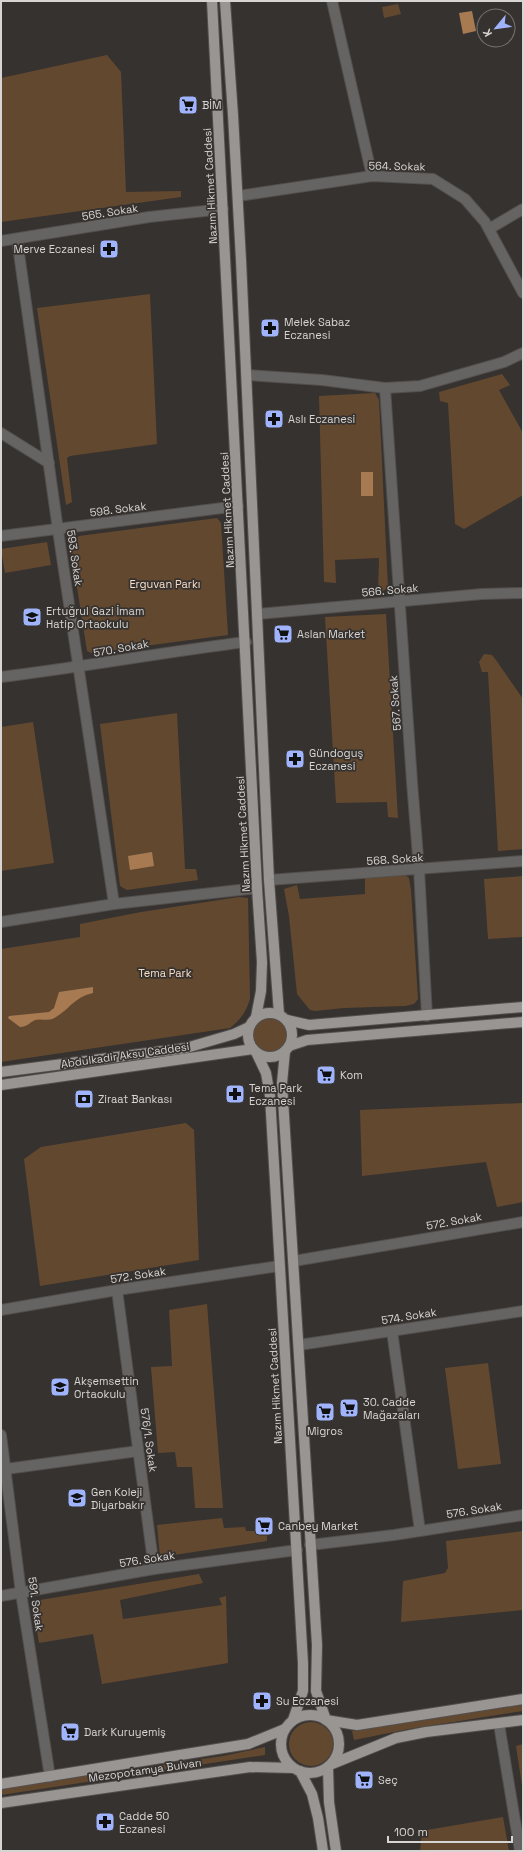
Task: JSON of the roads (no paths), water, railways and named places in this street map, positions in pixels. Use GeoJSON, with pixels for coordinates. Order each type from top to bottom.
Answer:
{"type":"FeatureCollection","features":[{"type":"Feature","properties":{"kind":"main road","name":"Nazım Hikmet Caddesi"},"geometry":{"type":"LineString","coordinates":[[212,1],[262,962],[262,991],[256,1017]]}},
{"type":"Feature","properties":{"kind":"main road"},"geometry":{"type":"LineString","coordinates":[[225,1],[238,196],[247,375],[249,460],[258,614],[269,880],[283,1017],[292,1032],[287,1048],[282,1083],[317,1645],[316,1691],[326,1720],[334,1728],[339,1740],[338,1754],[330,1766],[329,1802],[336,1851]]}},
{"type":"Feature","properties":{"kind":"main road"},"geometry":{"type":"LineString","coordinates":[[523,1007],[309,1025],[271,1012],[263,1013],[256,1017],[249,1027],[248,1035],[255,1050],[261,1055],[274,1056],[287,1048],[307,1040],[523,1022]]}},
{"type":"Feature","properties":{"kind":"main road","name":"Abdulkadir Aksu Caddesi"},"geometry":{"type":"LineString","coordinates":[[1,1072],[186,1048],[234,1034],[249,1027]]}},
{"type":"Feature","properties":{"kind":"main road","name":"Nazım Hikmet Caddesi"},"geometry":{"type":"LineString","coordinates":[[255,1050],[266,1073],[270,1096],[297,1550],[303,1691],[293,1720]]}},
{"type":"Feature","properties":{"kind":"main road","name":"Abdulkadir Aksu Caddesi"},"geometry":{"type":"LineString","coordinates":[[1,1085],[255,1050]]}},
{"type":"Feature","properties":{"kind":"main road"},"geometry":{"type":"LineString","coordinates":[[323,1851],[318,1818],[312,1794],[296,1770],[285,1760],[281,1750],[281,1739],[285,1729],[293,1720],[310,1715],[326,1720],[357,1724],[523,1699]]}},
{"type":"Feature","properties":{"kind":"main road"},"geometry":{"type":"LineString","coordinates":[[296,1770],[317,1773],[396,1738],[426,1732],[523,1720]]}},
{"type":"Feature","properties":{"kind":"main road","name":"Mezopotamya Bulvarı"},"geometry":{"type":"LineString","coordinates":[[1,1784],[248,1744],[285,1729]]}},
{"type":"Feature","properties":{"kind":"main road","name":"Mezopotamya Bulvarı"},"geometry":{"type":"LineString","coordinates":[[1,1803],[250,1767],[296,1770]]}},
{"type":"Feature","properties":{"kind":"street"},"geometry":{"type":"LineString","coordinates":[[332,1],[372,176]]}},
{"type":"Feature","properties":{"kind":"street","name":"564. Sokak"},"geometry":{"type":"LineString","coordinates":[[238,196],[372,176],[433,179],[464,199],[485,222],[523,293]]}},
{"type":"Feature","properties":{"kind":"street"},"geometry":{"type":"LineString","coordinates":[[489,230],[523,208]]}},
{"type":"Feature","properties":{"kind":"street","name":"565. Sokak"},"geometry":{"type":"LineString","coordinates":[[1,241],[150,217],[223,209]]}},
{"type":"Feature","properties":{"kind":"street","name":"593. Sokak"},"geometry":{"type":"LineString","coordinates":[[17,239],[78,667],[114,904]]}},
{"type":"Feature","properties":{"kind":"street"},"geometry":{"type":"LineString","coordinates":[[247,375],[322,380],[385,388],[420,386],[504,362],[523,353]]}},
{"type":"Feature","properties":{"kind":"street","name":"567. Sokak"},"geometry":{"type":"LineString","coordinates":[[385,388],[419,869],[422,951],[427,1016]]}},
{"type":"Feature","properties":{"kind":"street"},"geometry":{"type":"LineString","coordinates":[[1,433],[49,462]]}},
{"type":"Feature","properties":{"kind":"street","name":"598. Sokak"},"geometry":{"type":"LineString","coordinates":[[1,536],[238,506]]}},
{"type":"Feature","properties":{"kind":"street","name":"566. Sokak"},"geometry":{"type":"LineString","coordinates":[[258,614],[482,594],[523,593]]}},
{"type":"Feature","properties":{"kind":"street","name":"570. Sokak"},"geometry":{"type":"LineString","coordinates":[[1,677],[246,642]]}},
{"type":"Feature","properties":{"kind":"street","name":"568. Sokak"},"geometry":{"type":"LineString","coordinates":[[269,880],[523,861]]}},
{"type":"Feature","properties":{"kind":"street"},"geometry":{"type":"LineString","coordinates":[[1,922],[114,904],[257,888]]}},
{"type":"Feature","properties":{"kind":"street","name":"572. Sokak"},"geometry":{"type":"LineString","coordinates":[[294,1261],[523,1222]]}},
{"type":"Feature","properties":{"kind":"street","name":"572. Sokak"},"geometry":{"type":"LineString","coordinates":[[1,1310],[117,1290],[279,1266]]}},
{"type":"Feature","properties":{"kind":"street","name":"576/1. Sokak"},"geometry":{"type":"LineString","coordinates":[[117,1290],[154,1569]]}},
{"type":"Feature","properties":{"kind":"street","name":"574. Sokak"},"geometry":{"type":"LineString","coordinates":[[299,1345],[523,1311]]}},
{"type":"Feature","properties":{"kind":"street"},"geometry":{"type":"LineString","coordinates":[[392,1331],[420,1531]]}},
{"type":"Feature","properties":{"kind":"street","name":"591. Sokak"},"geometry":{"type":"LineString","coordinates":[[1,1435],[21,1593],[50,1777]]}},
{"type":"Feature","properties":{"kind":"street"},"geometry":{"type":"LineString","coordinates":[[6,1469],[138,1451]]}},
{"type":"Feature","properties":{"kind":"street","name":"576. Sokak"},"geometry":{"type":"LineString","coordinates":[[310,1545],[420,1531],[523,1515]]}},
{"type":"Feature","properties":{"kind":"street","name":"576. Sokak"},"geometry":{"type":"LineString","coordinates":[[1,1596],[154,1569],[297,1550]]}},
{"type":"Feature","properties":{"kind":"street"},"geometry":{"type":"LineString","coordinates":[[499,1724],[520,1851]]}},
{"type":"Feature","properties":{"kind":"place","name":"BİM"},"geometry":{"type":"Point","coordinates":[188,105]}},
{"type":"Feature","properties":{"kind":"place","name":"Merve Eczanesi"},"geometry":{"type":"Point","coordinates":[109,249]}},
{"type":"Feature","properties":{"kind":"place","name":"Melek Sabaz Eczanesi"},"geometry":{"type":"Point","coordinates":[270,328]}},
{"type":"Feature","properties":{"kind":"place","name":"Aslı Eczanesi"},"geometry":{"type":"Point","coordinates":[274,419]}},
{"type":"Feature","properties":{"kind":"place","name":"Ertuğrul Gazi İmam Hatip Ortaokulu"},"geometry":{"type":"Point","coordinates":[32,617]}},
{"type":"Feature","properties":{"kind":"place","name":"Aslan Market"},"geometry":{"type":"Point","coordinates":[283,634]}},
{"type":"Feature","properties":{"kind":"place","name":"Gündoguş Eczanesi"},"geometry":{"type":"Point","coordinates":[295,759]}},
{"type":"Feature","properties":{"kind":"place","name":"Kom"},"geometry":{"type":"Point","coordinates":[326,1075]}},
{"type":"Feature","properties":{"kind":"place","name":"Tema Park Eczanesi"},"geometry":{"type":"Point","coordinates":[235,1094]}},
{"type":"Feature","properties":{"kind":"place","name":"Ziraat Bankası"},"geometry":{"type":"Point","coordinates":[84,1099]}},
{"type":"Feature","properties":{"kind":"place","name":"Akşemsettin Ortaokulu"},"geometry":{"type":"Point","coordinates":[60,1387]}},
{"type":"Feature","properties":{"kind":"place","name":"30. Cadde Mağazaları"},"geometry":{"type":"Point","coordinates":[349,1408]}},
{"type":"Feature","properties":{"kind":"place","name":"Migros"},"geometry":{"type":"Point","coordinates":[325,1412]}},
{"type":"Feature","properties":{"kind":"place","name":"Gen Koleji Diyarbakır"},"geometry":{"type":"Point","coordinates":[77,1498]}},
{"type":"Feature","properties":{"kind":"place","name":"Canbey Market"},"geometry":{"type":"Point","coordinates":[264,1526]}},
{"type":"Feature","properties":{"kind":"place","name":"Su Eczanesi"},"geometry":{"type":"Point","coordinates":[262,1701]}},
{"type":"Feature","properties":{"kind":"place","name":"Dark Kuruyemiş"},"geometry":{"type":"Point","coordinates":[70,1732]}},
{"type":"Feature","properties":{"kind":"place","name":"Seç"},"geometry":{"type":"Point","coordinates":[364,1780]}},
{"type":"Feature","properties":{"kind":"place","name":"Cadde 50 Eczanesi"},"geometry":{"type":"Point","coordinates":[105,1822]}},
{"type":"Feature","properties":{"kind":"park label","name":"Erguvan Parkı"},"geometry":{"type":"Point","coordinates":[165,584]}},
{"type":"Feature","properties":{"kind":"park label","name":"Tema Park"},"geometry":{"type":"Point","coordinates":[165,973]}}]}
